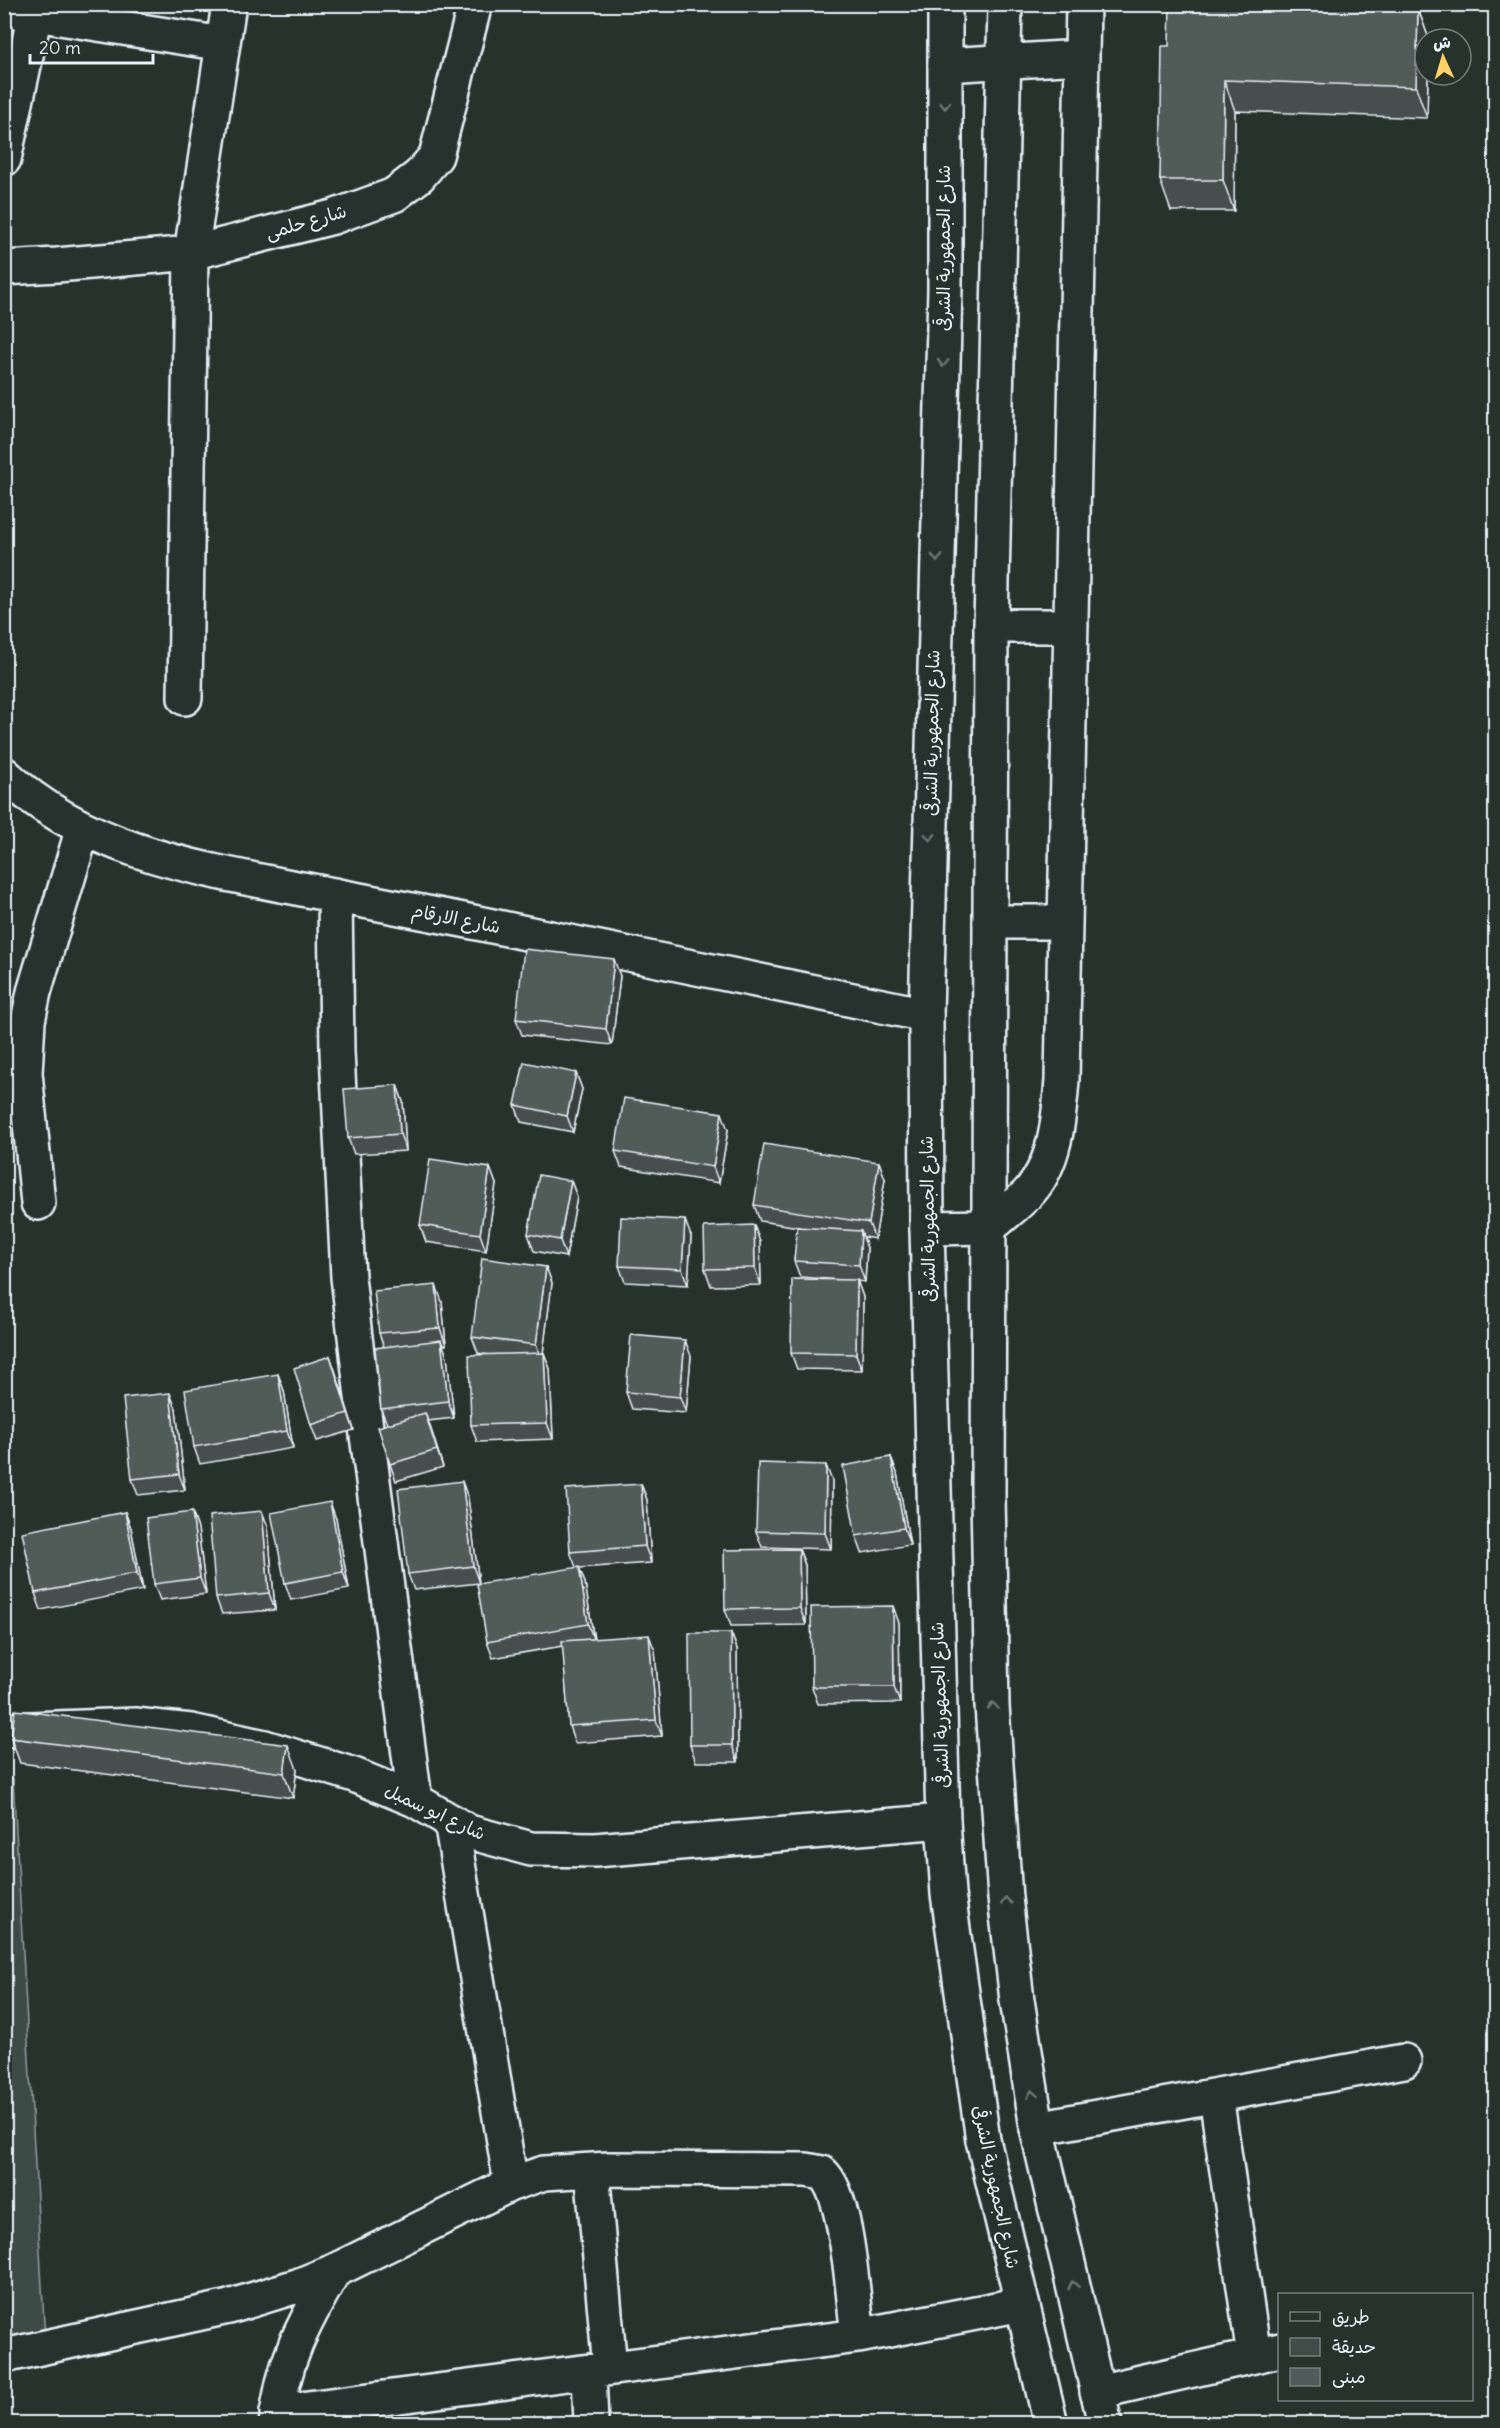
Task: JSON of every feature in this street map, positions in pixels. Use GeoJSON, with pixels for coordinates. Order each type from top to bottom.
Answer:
{"type":"FeatureCollection","features":[{"type":"Feature","properties":{"kind":"street"},"geometry":{"type":"LineString","coordinates":[[185,698],[190,253],[229,4]]}},
{"type":"Feature","properties":{"kind":"street","name":"شارع حلمى"},"geometry":{"type":"LineString","coordinates":[[4,268],[190,253],[333,217],[394,195],[419,176],[436,156],[475,4]]}},
{"type":"Feature","properties":{"kind":"street","name":"شارع الجمهورية الشرقى"},"geometry":{"type":"LineString","coordinates":[[945,4],[945,288],[926,1014],[927,1228],[943,1821],[948,1894],[983,2140],[1051,2424]]}},
{"type":"Feature","properties":{"kind":"street"},"geometry":{"type":"LineString","coordinates":[[1005,4],[991,626],[988,1496],[992,1706],[1005,1898],[1017,2000],[1037,2128],[1105,2424]]}},
{"type":"Feature","properties":{"kind":"street"},"geometry":{"type":"LineString","coordinates":[[927,1228],[990,1227],[1032,1189],[1050,1156],[1058,1120],[1062,1080],[1083,4]]}},
{"type":"Feature","properties":{"kind":"street"},"geometry":{"type":"LineString","coordinates":[[4,159],[25,9],[223,44]]}},
{"type":"Feature","properties":{"kind":"street"},"geometry":{"type":"LineString","coordinates":[[945,65],[1082,57]]}},
{"type":"Feature","properties":{"kind":"street"},"geometry":{"type":"LineString","coordinates":[[991,626],[1071,626]]}},
{"type":"Feature","properties":{"kind":"street","name":"شارع الارقام"},"geometry":{"type":"LineString","coordinates":[[4,774],[82,828],[150,854],[220,874],[926,1014]]}},
{"type":"Feature","properties":{"kind":"street"},"geometry":{"type":"LineString","coordinates":[[38,1203],[25,1073],[28,1021],[34,992],[82,828]]}},
{"type":"Feature","properties":{"kind":"street"},"geometry":{"type":"LineString","coordinates":[[335,895],[337,1052],[348,1277],[415,1800]]}},
{"type":"Feature","properties":{"kind":"street"},"geometry":{"type":"LineString","coordinates":[[990,922],[1065,922]]}},
{"type":"Feature","properties":{"kind":"street","name":"شارع ابو سمبل"},"geometry":{"type":"LineString","coordinates":[[4,1730],[135,1725],[191,1731],[266,1747],[354,1776],[415,1800],[469,1832],[531,1849],[595,1850],[943,1821]]}},
{"type":"Feature","properties":{"kind":"street"},"geometry":{"type":"LineString","coordinates":[[451,1821],[511,2184]]}},
{"type":"Feature","properties":{"kind":"street"},"geometry":{"type":"LineString","coordinates":[[1037,2128],[1404,2061]]}},
{"type":"Feature","properties":{"kind":"street"},"geometry":{"type":"LineString","coordinates":[[1097,2392],[1267,2353],[1216,2096]]}},
{"type":"Feature","properties":{"kind":"street"},"geometry":{"type":"LineString","coordinates":[[591,2424],[600,2370],[592,2170]]}},
{"type":"Feature","properties":{"kind":"street"},"geometry":{"type":"LineString","coordinates":[[4,2356],[229,2307],[297,2286],[334,2271],[511,2184],[544,2173],[592,2170],[815,2170],[822,2173],[829,2178],[836,2195],[846,2240],[858,2336]]}},
{"type":"Feature","properties":{"kind":"street"},"geometry":{"type":"LineString","coordinates":[[334,2271],[305,2322],[288,2360],[276,2418],[600,2370],[858,2336],[1022,2304]]}},
{"type":"Feature","properties":{"kind":"street"},"geometry":{"type":"LineString","coordinates":[[1030,2339],[1082,2325]]}},
{"type":"Feature","properties":{"kind":"green space"},"geometry":{"type":"Polygon","coordinates":[[[13,1778],[45,2339],[5,2341],[4,1779],[13,1778]]]}},
{"type":"Feature","properties":{"kind":"building"},"geometry":{"type":"Polygon","coordinates":[[[1170,4],[1290,4],[1418,9],[1418,27],[1413,27],[1413,87],[1224,80],[1223,180],[1160,180],[1162,46],[1169,46],[1170,4]]]}},
{"type":"Feature","properties":{"kind":"building"},"geometry":{"type":"Polygon","coordinates":[[[524,949],[614,959],[606,1029],[516,1019],[524,949]]]}},
{"type":"Feature","properties":{"kind":"building"},"geometry":{"type":"Polygon","coordinates":[[[524,1062],[576,1073],[567,1116],[515,1105],[524,1062]]]}},
{"type":"Feature","properties":{"kind":"building"},"geometry":{"type":"Polygon","coordinates":[[[397,1085],[400,1134],[348,1138],[344,1089],[397,1085]]]}},
{"type":"Feature","properties":{"kind":"building"},"geometry":{"type":"Polygon","coordinates":[[[624,1098],[722,1113],[713,1167],[615,1151],[624,1098]]]}},
{"type":"Feature","properties":{"kind":"building"},"geometry":{"type":"Polygon","coordinates":[[[764,1144],[879,1162],[869,1223],[754,1205],[764,1144]]]}},
{"type":"Feature","properties":{"kind":"building"},"geometry":{"type":"Polygon","coordinates":[[[430,1159],[490,1168],[480,1234],[420,1225],[430,1159]]]}},
{"type":"Feature","properties":{"kind":"building"},"geometry":{"type":"Polygon","coordinates":[[[539,1175],[571,1181],[560,1240],[528,1234],[539,1175]]]}},
{"type":"Feature","properties":{"kind":"building"},"geometry":{"type":"Polygon","coordinates":[[[621,1217],[685,1220],[682,1269],[619,1266],[621,1217]]]}},
{"type":"Feature","properties":{"kind":"building"},"geometry":{"type":"Polygon","coordinates":[[[754,1225],[755,1268],[705,1269],[704,1227],[754,1225]]]}},
{"type":"Feature","properties":{"kind":"building"},"geometry":{"type":"Polygon","coordinates":[[[797,1227],[861,1231],[859,1265],[794,1261],[797,1227]]]}},
{"type":"Feature","properties":{"kind":"building"},"geometry":{"type":"Polygon","coordinates":[[[482,1258],[546,1267],[536,1345],[472,1337],[482,1258]]]}},
{"type":"Feature","properties":{"kind":"building"},"geometry":{"type":"Polygon","coordinates":[[[792,1279],[857,1280],[856,1354],[791,1353],[792,1279]]]}},
{"type":"Feature","properties":{"kind":"building"},"geometry":{"type":"Polygon","coordinates":[[[436,1285],[440,1328],[379,1333],[374,1291],[436,1285]]]}},
{"type":"Feature","properties":{"kind":"building"},"geometry":{"type":"Polygon","coordinates":[[[631,1335],[685,1340],[680,1397],[626,1392],[631,1335]]]}},
{"type":"Feature","properties":{"kind":"building"},"geometry":{"type":"Polygon","coordinates":[[[441,1340],[448,1401],[381,1409],[375,1348],[441,1340]]]}},
{"type":"Feature","properties":{"kind":"building"},"geometry":{"type":"Polygon","coordinates":[[[544,1353],[547,1423],[471,1425],[469,1355],[544,1353]]]}},
{"type":"Feature","properties":{"kind":"building"},"geometry":{"type":"Polygon","coordinates":[[[330,1356],[348,1413],[311,1425],[294,1368],[330,1356]]]}},
{"type":"Feature","properties":{"kind":"building"},"geometry":{"type":"Polygon","coordinates":[[[278,1374],[287,1431],[194,1447],[185,1390],[278,1374]]]}},
{"type":"Feature","properties":{"kind":"building"},"geometry":{"type":"Polygon","coordinates":[[[170,1393],[179,1474],[132,1479],[123,1398],[170,1393]]]}},
{"type":"Feature","properties":{"kind":"building"},"geometry":{"type":"Polygon","coordinates":[[[425,1413],[437,1450],[390,1464],[378,1427],[425,1413]]]}},
{"type":"Feature","properties":{"kind":"building"},"geometry":{"type":"Polygon","coordinates":[[[891,1457],[904,1528],[856,1536],[843,1466],[891,1457]]]}},
{"type":"Feature","properties":{"kind":"building"},"geometry":{"type":"Polygon","coordinates":[[[758,1463],[826,1465],[825,1533],[756,1531],[758,1463]]]}},
{"type":"Feature","properties":{"kind":"building"},"geometry":{"type":"Polygon","coordinates":[[[462,1481],[473,1566],[408,1574],[398,1489],[462,1481]]]}},
{"type":"Feature","properties":{"kind":"building"},"geometry":{"type":"Polygon","coordinates":[[[641,1484],[645,1546],[570,1552],[566,1489],[641,1484]]]}},
{"type":"Feature","properties":{"kind":"building"},"geometry":{"type":"Polygon","coordinates":[[[330,1502],[343,1572],[285,1583],[271,1513],[330,1502]]]}},
{"type":"Feature","properties":{"kind":"building"},"geometry":{"type":"Polygon","coordinates":[[[262,1511],[269,1593],[216,1598],[209,1516],[262,1511]]]}},
{"type":"Feature","properties":{"kind":"building"},"geometry":{"type":"Polygon","coordinates":[[[125,1512],[137,1573],[35,1593],[22,1532],[125,1512]]]}},
{"type":"Feature","properties":{"kind":"building"},"geometry":{"type":"Polygon","coordinates":[[[192,1512],[200,1578],[154,1584],[146,1518],[192,1512]]]}},
{"type":"Feature","properties":{"kind":"building"},"geometry":{"type":"Polygon","coordinates":[[[799,1549],[800,1608],[725,1609],[724,1550],[799,1549]]]}},
{"type":"Feature","properties":{"kind":"building"},"geometry":{"type":"Polygon","coordinates":[[[579,1567],[588,1624],[487,1642],[477,1584],[579,1567]]]}},
{"type":"Feature","properties":{"kind":"building"},"geometry":{"type":"Polygon","coordinates":[[[893,1606],[894,1687],[812,1687],[811,1607],[893,1606]]]}},
{"type":"Feature","properties":{"kind":"building"},"geometry":{"type":"Polygon","coordinates":[[[689,1633],[731,1633],[732,1745],[690,1745],[689,1633]]]}},
{"type":"Feature","properties":{"kind":"building"},"geometry":{"type":"Polygon","coordinates":[[[649,1635],[656,1720],[569,1726],[562,1641],[649,1635]]]}},
{"type":"Feature","properties":{"kind":"building"},"geometry":{"type":"Polygon","coordinates":[[[15,1710],[288,1745],[284,1773],[11,1738],[15,1710]]]}}]}
